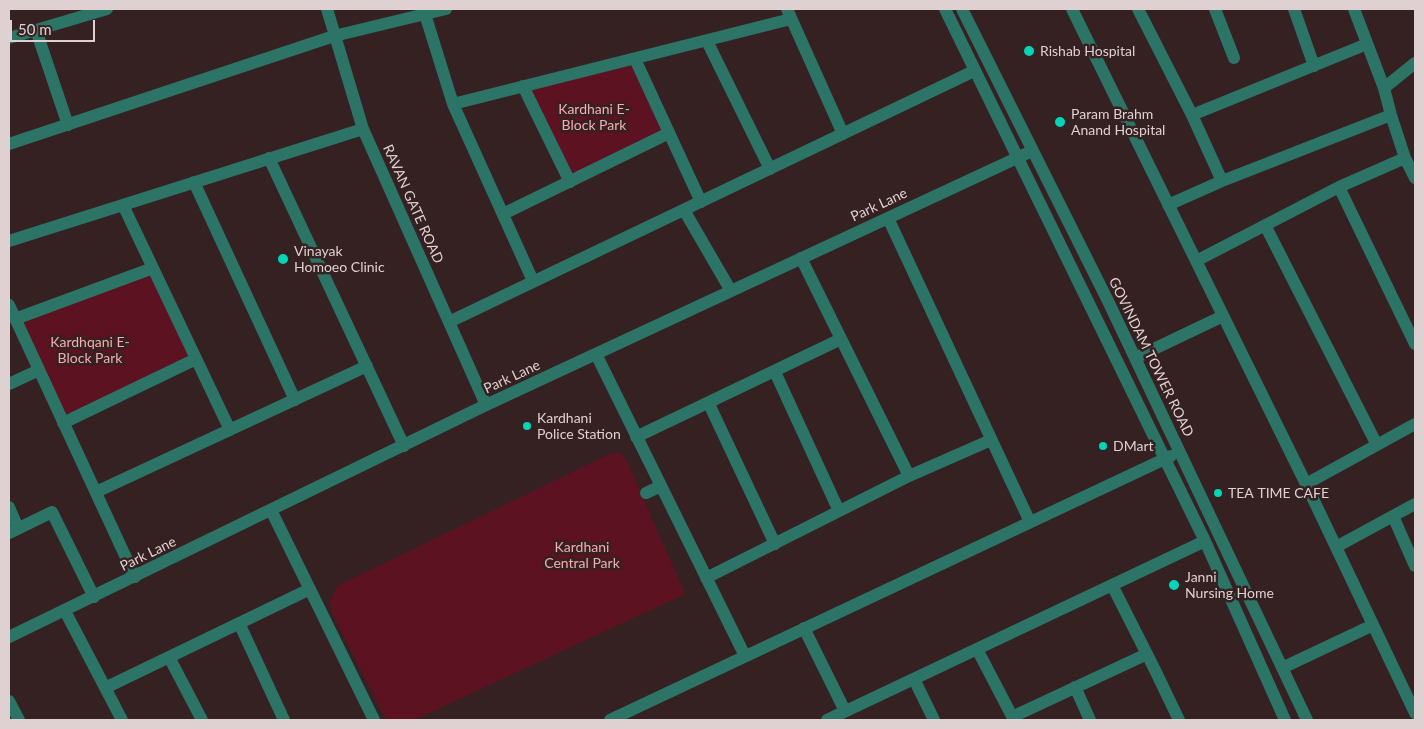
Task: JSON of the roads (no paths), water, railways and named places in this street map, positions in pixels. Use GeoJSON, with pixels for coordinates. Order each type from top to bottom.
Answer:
{"type":"FeatureCollection","features":[{"type":"Feature","properties":{"kind":"street"},"geometry":{"type":"LineString","coordinates":[[9,38],[107,9]]}},
{"type":"Feature","properties":{"kind":"street","name":"RAVAN GATE ROAD"},"geometry":{"type":"LineString","coordinates":[[327,9],[363,129],[486,405]]}},
{"type":"Feature","properties":{"kind":"street"},"geometry":{"type":"LineString","coordinates":[[9,144],[334,36],[446,9]]}},
{"type":"Feature","properties":{"kind":"street"},"geometry":{"type":"LineString","coordinates":[[947,9],[974,71],[1205,541],[1285,720]]}},
{"type":"Feature","properties":{"kind":"street","name":"GOVINDAM TOWER ROAD"},"geometry":{"type":"LineString","coordinates":[[962,9],[1135,358],[1307,720]]}},
{"type":"Feature","properties":{"kind":"street"},"geometry":{"type":"LineString","coordinates":[[1138,9],[1192,115],[1222,181]]}},
{"type":"Feature","properties":{"kind":"street"},"geometry":{"type":"LineString","coordinates":[[1215,9],[1234,58]]}},
{"type":"Feature","properties":{"kind":"street"},"geometry":{"type":"LineString","coordinates":[[1294,9],[1314,66]]}},
{"type":"Feature","properties":{"kind":"street"},"geometry":{"type":"LineString","coordinates":[[1354,9],[1384,88],[1406,158],[1415,178]]}},
{"type":"Feature","properties":{"kind":"street"},"geometry":{"type":"LineString","coordinates":[[1077,10],[1168,205],[1306,484],[1415,713]]}},
{"type":"Feature","properties":{"kind":"street"},"geometry":{"type":"LineString","coordinates":[[425,14],[453,104],[533,282]]}},
{"type":"Feature","properties":{"kind":"street"},"geometry":{"type":"LineString","coordinates":[[453,104],[707,40],[789,14],[843,134]]}},
{"type":"Feature","properties":{"kind":"street"},"geometry":{"type":"LineString","coordinates":[[36,30],[68,125]]}},
{"type":"Feature","properties":{"kind":"street"},"geometry":{"type":"LineString","coordinates":[[707,40],[770,169]]}},
{"type":"Feature","properties":{"kind":"street"},"geometry":{"type":"LineString","coordinates":[[1192,115],[1367,44]]}},
{"type":"Feature","properties":{"kind":"street"},"geometry":{"type":"LineString","coordinates":[[635,58],[701,202]]}},
{"type":"Feature","properties":{"kind":"street"},"geometry":{"type":"LineString","coordinates":[[1384,88],[1415,63]]}},
{"type":"Feature","properties":{"kind":"street"},"geometry":{"type":"LineString","coordinates":[[449,322],[974,71]]}},
{"type":"Feature","properties":{"kind":"street"},"geometry":{"type":"LineString","coordinates":[[522,86],[570,182]]}},
{"type":"Feature","properties":{"kind":"street"},"geometry":{"type":"LineString","coordinates":[[1168,205],[1222,181],[1391,115]]}},
{"type":"Feature","properties":{"kind":"street"},"geometry":{"type":"LineString","coordinates":[[9,241],[363,129]]}},
{"type":"Feature","properties":{"kind":"street"},"geometry":{"type":"LineString","coordinates":[[503,214],[669,133]]}},
{"type":"Feature","properties":{"kind":"street","name":"Park Lane"},"geometry":{"type":"LineString","coordinates":[[9,637],[486,405],[1032,151]]}},
{"type":"Feature","properties":{"kind":"street"},"geometry":{"type":"LineString","coordinates":[[269,158],[404,446]]}},
{"type":"Feature","properties":{"kind":"street"},"geometry":{"type":"LineString","coordinates":[[1196,261],[1339,187],[1406,158]]}},
{"type":"Feature","properties":{"kind":"street"},"geometry":{"type":"LineString","coordinates":[[194,182],[295,400]]}},
{"type":"Feature","properties":{"kind":"street"},"geometry":{"type":"LineString","coordinates":[[1339,187],[1415,344]]}},
{"type":"Feature","properties":{"kind":"street"},"geometry":{"type":"LineString","coordinates":[[123,204],[230,430]]}},
{"type":"Feature","properties":{"kind":"street"},"geometry":{"type":"LineString","coordinates":[[684,210],[731,291]]}},
{"type":"Feature","properties":{"kind":"street"},"geometry":{"type":"LineString","coordinates":[[888,218],[1030,522]]}},
{"type":"Feature","properties":{"kind":"street"},"geometry":{"type":"LineString","coordinates":[[1265,225],[1377,445]]}},
{"type":"Feature","properties":{"kind":"street"},"geometry":{"type":"LineString","coordinates":[[801,258],[910,476]]}},
{"type":"Feature","properties":{"kind":"street"},"geometry":{"type":"LineString","coordinates":[[15,319],[153,268]]}},
{"type":"Feature","properties":{"kind":"street"},"geometry":{"type":"LineString","coordinates":[[9,305],[135,577]]}},
{"type":"Feature","properties":{"kind":"street"},"geometry":{"type":"LineString","coordinates":[[1135,358],[1223,316]]}},
{"type":"Feature","properties":{"kind":"street"},"geometry":{"type":"LineString","coordinates":[[636,437],[709,404],[841,339]]}},
{"type":"Feature","properties":{"kind":"street"},"geometry":{"type":"LineString","coordinates":[[596,354],[745,656]]}},
{"type":"Feature","properties":{"kind":"street"},"geometry":{"type":"LineString","coordinates":[[63,422],[196,359]]}},
{"type":"Feature","properties":{"kind":"street"},"geometry":{"type":"LineString","coordinates":[[96,492],[367,366]]}},
{"type":"Feature","properties":{"kind":"street"},"geometry":{"type":"LineString","coordinates":[[9,384],[39,370]]}},
{"type":"Feature","properties":{"kind":"street"},"geometry":{"type":"LineString","coordinates":[[775,372],[839,511]]}},
{"type":"Feature","properties":{"kind":"street"},"geometry":{"type":"LineString","coordinates":[[709,404],[774,544]]}},
{"type":"Feature","properties":{"kind":"street"},"geometry":{"type":"LineString","coordinates":[[1306,484],[1415,424]]}},
{"type":"Feature","properties":{"kind":"street"},"geometry":{"type":"LineString","coordinates":[[706,578],[910,476],[991,440]]}},
{"type":"Feature","properties":{"kind":"street"},"geometry":{"type":"LineString","coordinates":[[610,720],[1180,451]]}},
{"type":"Feature","properties":{"kind":"street"},"geometry":{"type":"LineString","coordinates":[[646,494],[661,486]]}},
{"type":"Feature","properties":{"kind":"street"},"geometry":{"type":"LineString","coordinates":[[1336,547],[1415,504]]}},
{"type":"Feature","properties":{"kind":"street"},"geometry":{"type":"LineString","coordinates":[[9,507],[13,530],[52,512],[94,597]]}},
{"type":"Feature","properties":{"kind":"street"},"geometry":{"type":"LineString","coordinates":[[271,510],[310,589],[368,695],[374,720]]}},
{"type":"Feature","properties":{"kind":"street"},"geometry":{"type":"LineString","coordinates":[[1393,516],[1415,566]]}},
{"type":"Feature","properties":{"kind":"street"},"geometry":{"type":"LineString","coordinates":[[826,720],[1205,541]]}},
{"type":"Feature","properties":{"kind":"street"},"geometry":{"type":"LineString","coordinates":[[1112,585],[1178,720]]}},
{"type":"Feature","properties":{"kind":"street"},"geometry":{"type":"LineString","coordinates":[[105,688],[310,589]]}},
{"type":"Feature","properties":{"kind":"street"},"geometry":{"type":"LineString","coordinates":[[65,611],[122,720]]}},
{"type":"Feature","properties":{"kind":"street"},"geometry":{"type":"LineString","coordinates":[[239,623],[284,720]]}},
{"type":"Feature","properties":{"kind":"street"},"geometry":{"type":"LineString","coordinates":[[1282,668],[1373,625]]}},
{"type":"Feature","properties":{"kind":"street"},"geometry":{"type":"LineString","coordinates":[[804,628],[845,711]]}},
{"type":"Feature","properties":{"kind":"street"},"geometry":{"type":"LineString","coordinates":[[978,648],[1013,719],[1075,687],[1147,654]]}},
{"type":"Feature","properties":{"kind":"street"},"geometry":{"type":"LineString","coordinates":[[170,657],[202,720]]}},
{"type":"Feature","properties":{"kind":"street"},"geometry":{"type":"LineString","coordinates":[[914,679],[934,720]]}},
{"type":"Feature","properties":{"kind":"street"},"geometry":{"type":"LineString","coordinates":[[1075,687],[1090,720]]}},
{"type":"Feature","properties":{"kind":"street"},"geometry":{"type":"LineString","coordinates":[[9,701],[19,720]]}},
{"type":"Feature","properties":{"kind":"place","name":"Rishab Hospital"},"geometry":{"type":"Point","coordinates":[1029,51]}},
{"type":"Feature","properties":{"kind":"place","name":"Param Brahm Anand Hospital"},"geometry":{"type":"Point","coordinates":[1060,122]}},
{"type":"Feature","properties":{"kind":"place","name":"Vinayak Homoeo Clinic"},"geometry":{"type":"Point","coordinates":[283,259]}},
{"type":"Feature","properties":{"kind":"place","name":"Kardhani Police Station"},"geometry":{"type":"Point","coordinates":[527,426]}},
{"type":"Feature","properties":{"kind":"place","name":"DMart"},"geometry":{"type":"Point","coordinates":[1103,446]}},
{"type":"Feature","properties":{"kind":"place","name":"TEA TIME CAFE"},"geometry":{"type":"Point","coordinates":[1218,493]}},
{"type":"Feature","properties":{"kind":"place","name":"Janni Nursing Home"},"geometry":{"type":"Point","coordinates":[1174,585]}},
{"type":"Feature","properties":{"kind":"park label","name":"Kardhani E- Block Park"},"geometry":{"type":"Point","coordinates":[594,118]}},
{"type":"Feature","properties":{"kind":"park label","name":"Kardhqani E- Block Park"},"geometry":{"type":"Point","coordinates":[90,350]}},
{"type":"Feature","properties":{"kind":"park label","name":"Kardhani Central Park"},"geometry":{"type":"Point","coordinates":[582,556]}}]}
